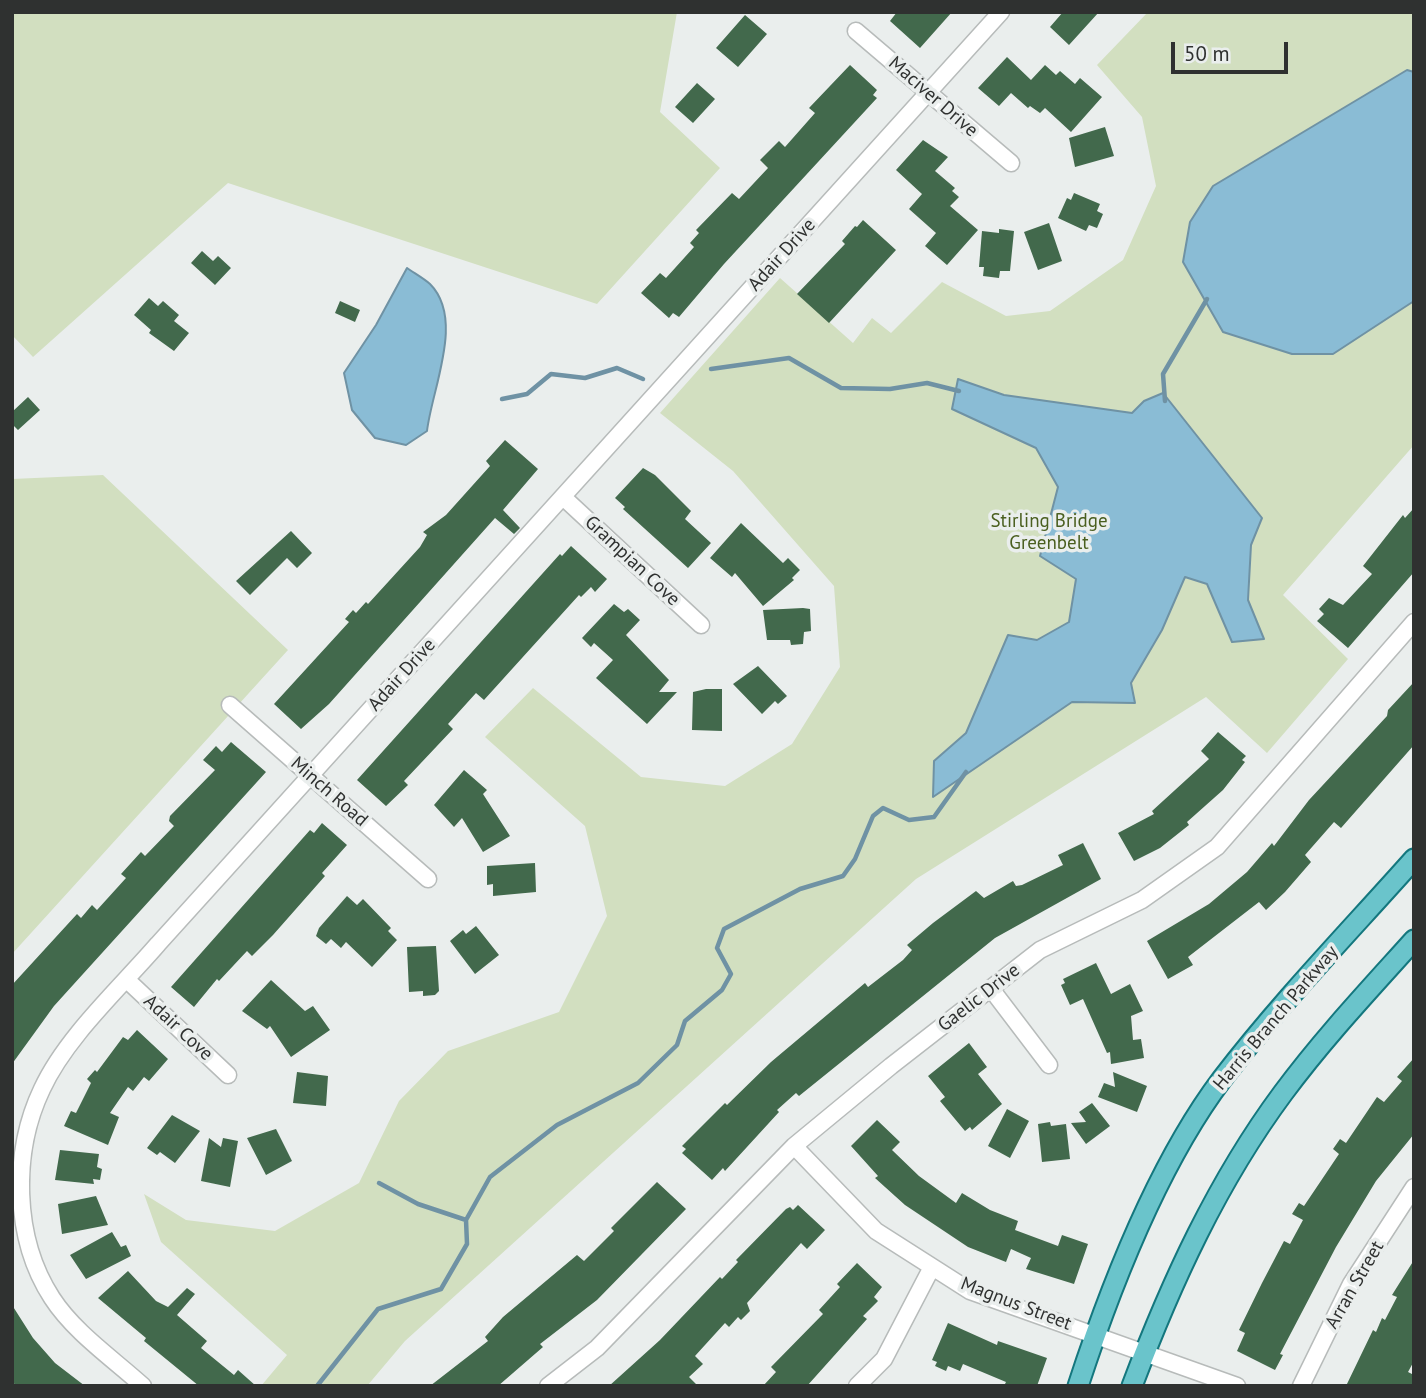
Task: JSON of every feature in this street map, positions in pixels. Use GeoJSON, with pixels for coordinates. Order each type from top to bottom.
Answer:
{"type":"FeatureCollection","features":[{"type":"Feature","properties":{"kind":"main road","name":"Harris Branch Parkway"},"geometry":{"type":"LineString","coordinates":[[1078,1386],[1131,1246],[1165,1172],[1220,1081],[1290,995],[1414,859]]}},
{"type":"Feature","properties":{"kind":"main road"},"geometry":{"type":"LineString","coordinates":[[1132,1386],[1191,1243],[1233,1167],[1311,1057],[1414,940]]}},
{"type":"Feature","properties":{"kind":"street","name":"Adair Drive"},"geometry":{"type":"LineString","coordinates":[[143,1386],[70,1321],[51,1297],[33,1259],[17,1194],[26,1141],[42,1088],[63,1055],[127,980],[1002,12]]}},
{"type":"Feature","properties":{"kind":"street","name":"Maciver Drive"},"geometry":{"type":"LineString","coordinates":[[856,30],[1011,163]]}},
{"type":"Feature","properties":{"kind":"street","name":"Grampian Cove"},"geometry":{"type":"LineString","coordinates":[[563,497],[701,625]]}},
{"type":"Feature","properties":{"kind":"street","name":"Gaelic Drive"},"geometry":{"type":"LineString","coordinates":[[548,1386],[597,1348],[794,1146],[891,1066],[1040,950],[1142,900],[1217,847],[1414,622]]}},
{"type":"Feature","properties":{"kind":"street","name":"Minch Road"},"geometry":{"type":"LineString","coordinates":[[230,705],[428,879]]}},
{"type":"Feature","properties":{"kind":"street","name":"Adair Cove"},"geometry":{"type":"LineString","coordinates":[[127,980],[229,1075]]}},
{"type":"Feature","properties":{"kind":"street"},"geometry":{"type":"LineString","coordinates":[[992,990],[1049,1065]]}},
{"type":"Feature","properties":{"kind":"street","name":"Magnus Street"},"geometry":{"type":"LineString","coordinates":[[794,1146],[876,1231],[970,1291],[1237,1386]]}},
{"type":"Feature","properties":{"kind":"street","name":"Arran Street"},"geometry":{"type":"LineString","coordinates":[[1301,1386],[1351,1284],[1414,1187]]}},
{"type":"Feature","properties":{"kind":"street"},"geometry":{"type":"LineString","coordinates":[[856,1386],[884,1359],[932,1267]]}},
{"type":"Feature","properties":{"kind":"green space"},"geometry":{"type":"Polygon","coordinates":[[[12,12],[677,12],[660,112],[720,168],[597,304],[228,183],[33,357],[12,335],[12,12]]]}},
{"type":"Feature","properties":{"kind":"green space","name":"Stirling Bridge Greenbelt"},"geometry":{"type":"Polygon","coordinates":[[[1148,12],[1414,12],[1414,445],[1283,595],[1348,659],[1267,753],[1206,697],[916,879],[405,1341],[367,1386],[261,1386],[287,1355],[161,1242],[144,1194],[186,1220],[275,1231],[359,1183],[399,1101],[448,1051],[559,1012],[607,916],[585,826],[485,737],[533,688],[641,777],[725,786],[792,744],[840,667],[834,586],[733,471],[660,413],[780,278],[853,343],[872,318],[891,333],[942,282],[1006,316],[1050,311],[1123,260],[1156,186],[1142,117],[1097,65],[1148,12]]]}},
{"type":"Feature","properties":{"kind":"green space"},"geometry":{"type":"Polygon","coordinates":[[[103,475],[288,650],[12,954],[12,479],[103,475]]]}},
{"type":"Feature","properties":{"kind":"water"},"geometry":{"type":"Polygon","coordinates":[[[1407,70],[1414,72],[1414,301],[1333,354],[1292,354],[1223,332],[1183,262],[1190,222],[1213,186],[1407,70]]]}},
{"type":"Feature","properties":{"kind":"water"},"geometry":{"type":"Polygon","coordinates":[[[407,268],[430,284],[440,299],[445,316],[446,335],[427,431],[406,445],[375,438],[352,410],[344,373],[376,325],[407,268]]]}},
{"type":"Feature","properties":{"kind":"water"},"geometry":{"type":"Polygon","coordinates":[[[958,379],[1004,395],[1132,413],[1144,401],[1163,393],[1262,518],[1251,545],[1248,600],[1264,639],[1232,642],[1207,584],[1185,577],[1162,630],[1131,683],[1135,703],[1072,702],[933,797],[934,761],[966,733],[1008,635],[1037,640],[1069,622],[1076,579],[1040,556],[1058,487],[1036,448],[952,409],[958,379]]]}},
{"type":"Feature","properties":{"kind":"building"},"geometry":{"type":"Polygon","coordinates":[[[897,12],[952,12],[920,48],[890,21],[897,12]]]}},
{"type":"Feature","properties":{"kind":"building"},"geometry":{"type":"Polygon","coordinates":[[[1063,12],[1099,12],[1069,45],[1050,27],[1063,12]]]}},
{"type":"Feature","properties":{"kind":"building"},"geometry":{"type":"Polygon","coordinates":[[[745,15],[767,34],[738,67],[716,48],[745,15]]]}},
{"type":"Feature","properties":{"kind":"building"},"geometry":{"type":"Polygon","coordinates":[[[1007,57],[1031,80],[1045,65],[1056,75],[1060,71],[1075,84],[1080,78],[1102,97],[1071,132],[1045,108],[1040,113],[1030,106],[1028,108],[1011,93],[999,106],[978,88],[1007,57]]]}},
{"type":"Feature","properties":{"kind":"building"},"geometry":{"type":"Polygon","coordinates":[[[850,65],[877,90],[873,95],[877,98],[724,264],[679,317],[673,313],[669,318],[641,293],[660,273],[666,278],[694,247],[690,243],[699,233],[696,230],[732,193],[739,199],[768,168],[760,160],[779,141],[785,147],[815,113],[809,108],[850,65]]]}},
{"type":"Feature","properties":{"kind":"building"},"geometry":{"type":"Polygon","coordinates":[[[697,83],[715,99],[693,123],[675,107],[697,83]]]}},
{"type":"Feature","properties":{"kind":"building"},"geometry":{"type":"Polygon","coordinates":[[[1105,127],[1114,156],[1075,167],[1069,138],[1105,127]]]}},
{"type":"Feature","properties":{"kind":"building"},"geometry":{"type":"Polygon","coordinates":[[[923,140],[948,157],[935,171],[955,188],[952,191],[959,197],[950,206],[978,230],[947,265],[925,246],[936,233],[909,209],[922,194],[896,170],[923,140]]]}},
{"type":"Feature","properties":{"kind":"building"},"geometry":{"type":"Polygon","coordinates":[[[1074,193],[1100,204],[1097,211],[1103,214],[1097,228],[1089,225],[1086,231],[1058,218],[1067,198],[1071,200],[1074,193]]]}},
{"type":"Feature","properties":{"kind":"building"},"geometry":{"type":"Polygon","coordinates":[[[863,220],[896,250],[829,323],[797,294],[845,244],[842,241],[863,220]]]}},
{"type":"Feature","properties":{"kind":"building"},"geometry":{"type":"Polygon","coordinates":[[[1049,223],[1062,261],[1038,270],[1024,232],[1049,223]]]}},
{"type":"Feature","properties":{"kind":"building"},"geometry":{"type":"Polygon","coordinates":[[[999,229],[1014,231],[1010,271],[1000,271],[999,278],[983,276],[984,267],[979,267],[982,231],[999,233],[999,229]]]}},
{"type":"Feature","properties":{"kind":"building"},"geometry":{"type":"Polygon","coordinates":[[[202,251],[213,261],[218,256],[231,268],[215,285],[191,263],[202,251]]]}},
{"type":"Feature","properties":{"kind":"building"},"geometry":{"type":"Polygon","coordinates":[[[149,298],[158,306],[163,301],[179,315],[174,321],[189,333],[174,351],[149,333],[151,330],[134,315],[149,298]]]}},
{"type":"Feature","properties":{"kind":"building"},"geometry":{"type":"Polygon","coordinates":[[[340,301],[360,310],[355,322],[335,313],[340,301]]]}},
{"type":"Feature","properties":{"kind":"building"},"geometry":{"type":"Polygon","coordinates":[[[28,397],[40,410],[18,430],[12,424],[12,412],[28,397]]]}},
{"type":"Feature","properties":{"kind":"building"},"geometry":{"type":"Polygon","coordinates":[[[505,440],[538,469],[503,510],[520,528],[514,534],[495,518],[329,704],[301,729],[274,704],[349,622],[345,619],[353,610],[356,613],[366,602],[368,604],[420,547],[427,535],[423,532],[446,515],[490,466],[486,461],[505,440]]]}},
{"type":"Feature","properties":{"kind":"building"},"geometry":{"type":"Polygon","coordinates":[[[643,468],[655,475],[691,511],[685,519],[711,543],[688,568],[623,509],[625,507],[615,498],[643,468]]]}},
{"type":"Feature","properties":{"kind":"building"},"geometry":{"type":"Polygon","coordinates":[[[1414,508],[1414,572],[1348,648],[1317,621],[1324,614],[1319,609],[1329,598],[1343,605],[1372,574],[1363,566],[1403,515],[1405,518],[1414,508]]]}},
{"type":"Feature","properties":{"kind":"building"},"geometry":{"type":"Polygon","coordinates":[[[741,523],[783,563],[788,558],[800,570],[792,578],[794,580],[763,606],[735,573],[732,577],[710,558],[741,523]]]}},
{"type":"Feature","properties":{"kind":"building"},"geometry":{"type":"Polygon","coordinates":[[[291,531],[312,553],[297,568],[287,558],[250,595],[236,581],[291,531]]]}},
{"type":"Feature","properties":{"kind":"building"},"geometry":{"type":"Polygon","coordinates":[[[571,546],[607,579],[595,592],[591,587],[581,597],[579,595],[484,700],[476,693],[448,724],[453,729],[404,781],[408,785],[386,806],[357,780],[560,554],[562,556],[571,546]]]}},
{"type":"Feature","properties":{"kind":"building"},"geometry":{"type":"Polygon","coordinates":[[[614,604],[624,612],[628,609],[640,620],[626,635],[669,680],[659,692],[677,692],[647,724],[596,678],[613,660],[594,643],[591,647],[582,638],[614,604]]]}},
{"type":"Feature","properties":{"kind":"building"},"geometry":{"type":"Polygon","coordinates":[[[810,609],[811,631],[804,632],[803,644],[791,645],[790,640],[767,640],[763,610],[810,609]]]}},
{"type":"Feature","properties":{"kind":"building"},"geometry":{"type":"Polygon","coordinates":[[[758,666],[787,696],[778,704],[775,701],[762,714],[733,684],[758,666]]]}},
{"type":"Feature","properties":{"kind":"building"},"geometry":{"type":"Polygon","coordinates":[[[1414,682],[1414,745],[1341,828],[1334,822],[1305,855],[1311,862],[1285,892],[1266,910],[1259,902],[1188,957],[1193,965],[1168,979],[1147,941],[1209,904],[1247,872],[1272,843],[1274,846],[1309,800],[1387,716],[1388,710],[1414,682]]]}},
{"type":"Feature","properties":{"kind":"building"},"geometry":{"type":"Polygon","coordinates":[[[722,689],[722,731],[692,730],[693,692],[722,689]]]}},
{"type":"Feature","properties":{"kind":"building"},"geometry":{"type":"Polygon","coordinates":[[[1218,732],[1246,756],[1242,760],[1245,762],[1223,790],[1187,822],[1189,825],[1160,848],[1134,861],[1118,833],[1154,814],[1152,811],[1209,759],[1201,751],[1218,732]]]}},
{"type":"Feature","properties":{"kind":"building"},"geometry":{"type":"Polygon","coordinates":[[[231,742],[266,772],[54,1006],[12,1064],[12,985],[77,914],[81,918],[92,905],[97,910],[126,878],[121,874],[141,852],[145,856],[174,826],[169,821],[170,816],[215,770],[203,760],[216,746],[222,752],[231,742]]]}},
{"type":"Feature","properties":{"kind":"building"},"geometry":{"type":"Polygon","coordinates":[[[464,770],[487,790],[483,794],[510,836],[483,852],[462,818],[454,827],[434,805],[464,770]]]}},
{"type":"Feature","properties":{"kind":"building"},"geometry":{"type":"Polygon","coordinates":[[[322,823],[347,845],[322,873],[325,876],[273,935],[252,956],[247,951],[219,981],[217,979],[194,1007],[171,987],[310,830],[314,833],[322,823]]]}},
{"type":"Feature","properties":{"kind":"building"},"geometry":{"type":"Polygon","coordinates":[[[1083,843],[1101,879],[995,938],[799,1096],[796,1093],[777,1110],[779,1112],[725,1171],[723,1168],[712,1180],[682,1153],[686,1149],[682,1146],[725,1103],[727,1105],[771,1062],[865,983],[868,987],[903,960],[912,950],[907,945],[933,923],[976,891],[984,898],[1013,881],[1016,886],[1022,885],[1063,865],[1058,855],[1083,843]]]}},
{"type":"Feature","properties":{"kind":"building"},"geometry":{"type":"Polygon","coordinates":[[[535,863],[536,892],[493,896],[493,884],[487,885],[487,866],[535,863]]]}},
{"type":"Feature","properties":{"kind":"building"},"geometry":{"type":"Polygon","coordinates":[[[347,896],[357,905],[363,899],[391,928],[388,931],[397,940],[372,967],[346,942],[341,948],[331,939],[326,944],[316,936],[319,928],[347,896]]]}},
{"type":"Feature","properties":{"kind":"building"},"geometry":{"type":"Polygon","coordinates":[[[476,926],[499,955],[475,974],[450,941],[463,930],[466,934],[476,926]]]}},
{"type":"Feature","properties":{"kind":"building"},"geometry":{"type":"Polygon","coordinates":[[[436,946],[439,991],[435,995],[423,996],[423,991],[409,992],[407,947],[436,946]]]}},
{"type":"Feature","properties":{"kind":"building"},"geometry":{"type":"Polygon","coordinates":[[[1096,963],[1111,994],[1130,984],[1143,1011],[1131,1016],[1133,1040],[1141,1039],[1144,1058],[1111,1064],[1110,1052],[1107,1053],[1083,999],[1070,1005],[1061,985],[1065,983],[1063,979],[1096,963]]]}},
{"type":"Feature","properties":{"kind":"building"},"geometry":{"type":"Polygon","coordinates":[[[271,980],[305,1011],[313,1006],[330,1030],[291,1057],[270,1026],[267,1029],[242,1011],[271,980]]]}},
{"type":"Feature","properties":{"kind":"building"},"geometry":{"type":"Polygon","coordinates":[[[137,1030],[168,1059],[149,1081],[144,1077],[133,1091],[128,1087],[110,1113],[119,1117],[108,1145],[64,1126],[71,1111],[76,1113],[91,1083],[87,1079],[95,1070],[97,1072],[123,1037],[128,1040],[137,1030]]]}},
{"type":"Feature","properties":{"kind":"building"},"geometry":{"type":"Polygon","coordinates":[[[969,1043],[987,1067],[978,1074],[1002,1104],[972,1130],[970,1127],[965,1131],[940,1101],[945,1097],[928,1076],[969,1043]]]}},
{"type":"Feature","properties":{"kind":"building"},"geometry":{"type":"Polygon","coordinates":[[[1414,1058],[1414,1134],[1376,1181],[1336,1247],[1280,1354],[1283,1355],[1275,1370],[1237,1351],[1245,1333],[1239,1330],[1262,1283],[1284,1241],[1290,1244],[1303,1220],[1292,1214],[1299,1203],[1304,1206],[1339,1154],[1333,1149],[1340,1139],[1346,1143],[1377,1097],[1384,1102],[1402,1081],[1397,1077],[1414,1058]]]}},
{"type":"Feature","properties":{"kind":"building"},"geometry":{"type":"Polygon","coordinates":[[[297,1072],[328,1076],[326,1106],[293,1103],[297,1072]]]}},
{"type":"Feature","properties":{"kind":"building"},"geometry":{"type":"Polygon","coordinates":[[[1113,1072],[1147,1086],[1137,1112],[1098,1097],[1104,1083],[1115,1087],[1113,1072]]]}},
{"type":"Feature","properties":{"kind":"building"},"geometry":{"type":"Polygon","coordinates":[[[1092,1103],[1110,1126],[1086,1144],[1071,1123],[1086,1122],[1079,1112],[1092,1103]]]}},
{"type":"Feature","properties":{"kind":"building"},"geometry":{"type":"Polygon","coordinates":[[[1007,1109],[1029,1121],[1010,1158],[988,1146],[1007,1109]]]}},
{"type":"Feature","properties":{"kind":"building"},"geometry":{"type":"Polygon","coordinates":[[[172,1115],[200,1131],[175,1163],[160,1152],[157,1155],[147,1148],[172,1115]]]}},
{"type":"Feature","properties":{"kind":"building"},"geometry":{"type":"Polygon","coordinates":[[[877,1120],[900,1142],[892,1150],[919,1176],[956,1203],[962,1193],[990,1210],[1018,1221],[1015,1230],[1058,1246],[1062,1235],[1088,1244],[1074,1284],[1026,1269],[1031,1258],[1011,1249],[1006,1262],[968,1247],[905,1205],[875,1178],[878,1176],[851,1146],[877,1120]]]}},
{"type":"Feature","properties":{"kind":"building"},"geometry":{"type":"Polygon","coordinates":[[[1050,1122],[1051,1126],[1066,1124],[1070,1159],[1042,1162],[1038,1124],[1050,1122]]]}},
{"type":"Feature","properties":{"kind":"building"},"geometry":{"type":"Polygon","coordinates":[[[276,1129],[292,1161],[266,1175],[247,1138],[276,1129]]]}},
{"type":"Feature","properties":{"kind":"building"},"geometry":{"type":"Polygon","coordinates":[[[209,1138],[221,1147],[223,1138],[238,1141],[230,1187],[201,1181],[209,1138]]]}},
{"type":"Feature","properties":{"kind":"building"},"geometry":{"type":"Polygon","coordinates":[[[60,1150],[99,1154],[97,1167],[102,1169],[100,1180],[93,1179],[94,1184],[55,1180],[60,1150]]]}},
{"type":"Feature","properties":{"kind":"building"},"geometry":{"type":"Polygon","coordinates":[[[657,1182],[686,1209],[597,1300],[540,1344],[543,1347],[498,1386],[430,1386],[488,1341],[485,1337],[503,1317],[577,1255],[584,1261],[614,1231],[611,1228],[657,1182]]]}},
{"type":"Feature","properties":{"kind":"building"},"geometry":{"type":"Polygon","coordinates":[[[96,1196],[108,1225],[62,1234],[58,1204],[96,1196]]]}},
{"type":"Feature","properties":{"kind":"building"},"geometry":{"type":"Polygon","coordinates":[[[798,1205],[825,1230],[807,1249],[801,1243],[747,1303],[750,1311],[741,1320],[738,1317],[729,1327],[725,1323],[695,1356],[703,1364],[689,1377],[698,1386],[609,1386],[660,1340],[720,1277],[722,1279],[738,1262],[736,1260],[786,1209],[790,1207],[793,1210],[798,1205]]]}},
{"type":"Feature","properties":{"kind":"building"},"geometry":{"type":"Polygon","coordinates":[[[112,1232],[121,1247],[126,1245],[131,1256],[86,1279],[70,1255],[112,1232]]]}},
{"type":"Feature","properties":{"kind":"building"},"geometry":{"type":"Polygon","coordinates":[[[1414,1260],[1414,1361],[1408,1372],[1414,1375],[1414,1386],[1346,1386],[1373,1330],[1376,1332],[1382,1318],[1385,1320],[1397,1297],[1392,1295],[1414,1260]]]}},
{"type":"Feature","properties":{"kind":"building"},"geometry":{"type":"Polygon","coordinates":[[[857,1263],[882,1287],[874,1297],[878,1301],[863,1316],[867,1319],[807,1386],[763,1386],[776,1372],[771,1367],[823,1314],[819,1310],[840,1287],[837,1284],[857,1263]]]}},
{"type":"Feature","properties":{"kind":"building"},"geometry":{"type":"Polygon","coordinates":[[[128,1271],[156,1301],[168,1307],[187,1288],[195,1294],[177,1315],[207,1341],[201,1348],[234,1375],[238,1370],[256,1386],[199,1386],[144,1341],[146,1338],[98,1298],[128,1271]]]}},
{"type":"Feature","properties":{"kind":"building"},"geometry":{"type":"Polygon","coordinates":[[[12,1305],[33,1338],[55,1363],[85,1386],[16,1386],[12,1381],[12,1305]]]}},
{"type":"Feature","properties":{"kind":"building"},"geometry":{"type":"Polygon","coordinates":[[[948,1323],[997,1345],[998,1341],[1047,1358],[1037,1386],[1004,1386],[1006,1382],[963,1364],[960,1371],[948,1366],[946,1371],[935,1366],[937,1362],[932,1360],[948,1323]]]}},
{"type":"Feature","properties":{"kind":"waterway"},"geometry":{"type":"LineString","coordinates":[[1165,401],[1163,374],[1207,299]]}},
{"type":"Feature","properties":{"kind":"waterway"},"geometry":{"type":"LineString","coordinates":[[711,369],[789,358],[841,388],[890,389],[927,383],[959,391]]}},
{"type":"Feature","properties":{"kind":"waterway"},"geometry":{"type":"LineString","coordinates":[[502,399],[527,394],[551,374],[585,378],[617,368],[643,379]]}},
{"type":"Feature","properties":{"kind":"waterway"},"geometry":{"type":"LineString","coordinates":[[317,1386],[378,1309],[441,1289],[467,1244],[466,1220],[490,1177],[557,1125],[638,1083],[677,1045],[685,1021],[722,990],[731,974],[717,948],[724,929],[800,889],[843,876],[855,859],[873,816],[883,808],[909,820],[934,817],[966,772]]}},
{"type":"Feature","properties":{"kind":"waterway"},"geometry":{"type":"LineString","coordinates":[[379,1183],[418,1204],[466,1220]]}}]}
